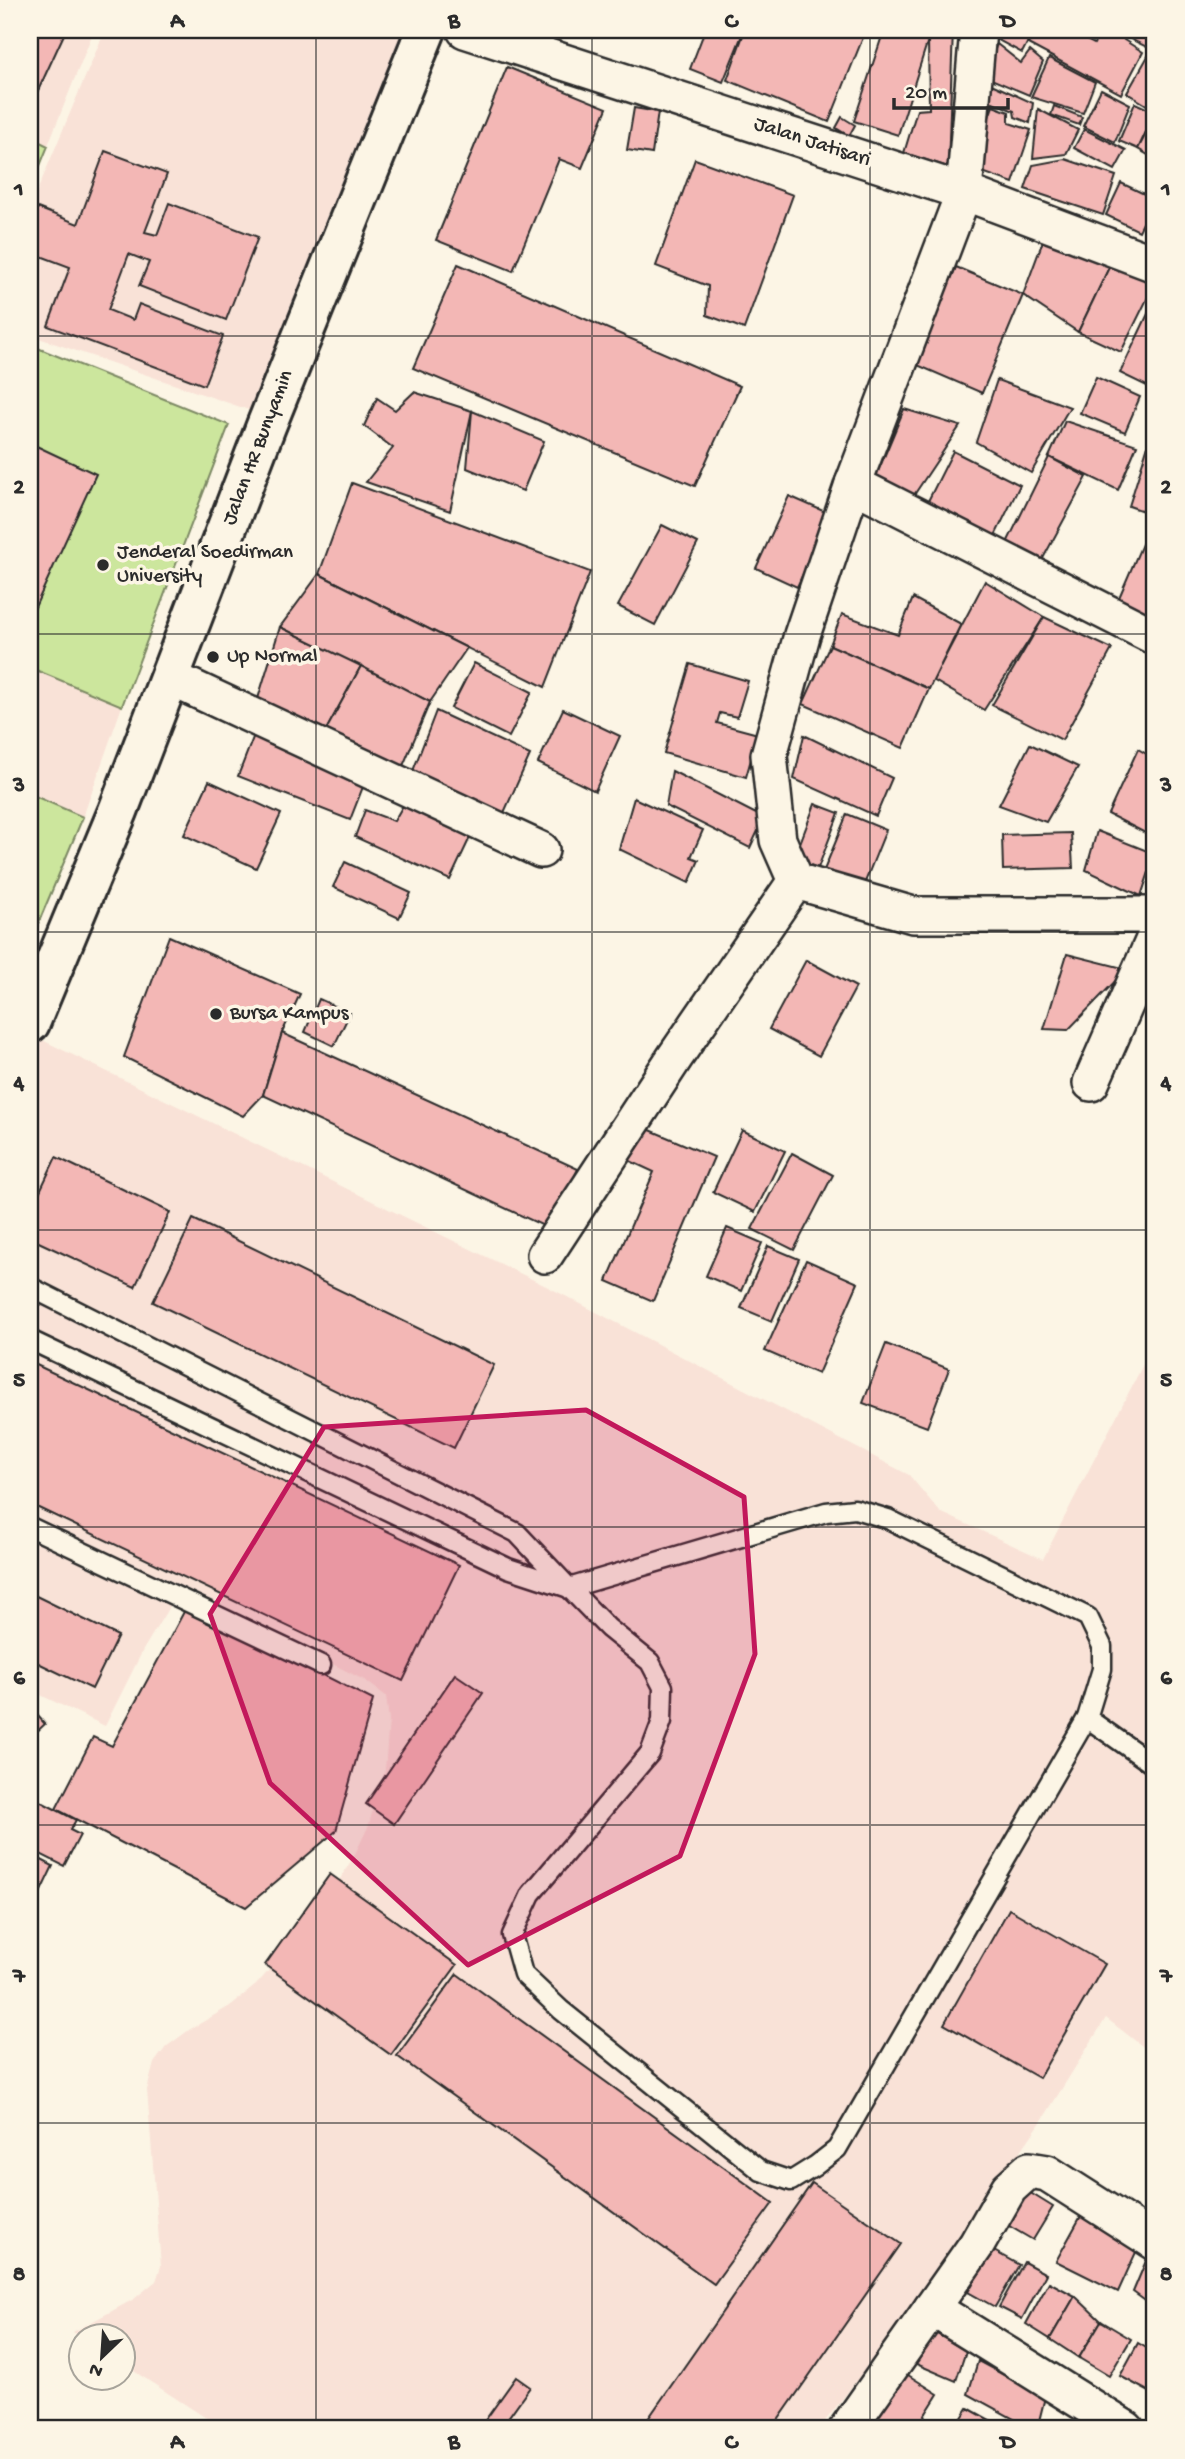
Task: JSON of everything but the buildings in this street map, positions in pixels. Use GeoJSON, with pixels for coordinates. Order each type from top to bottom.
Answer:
{"type":"FeatureCollection","features":[{"type":"Feature","properties":{"kind":"main road","name":"Jalan HR Bunyamin"},"geometry":{"type":"LineString","coordinates":[[30,1023],[118,811],[267,426],[426,30]]}},
{"type":"Feature","properties":{"kind":"street","name":"Jalan Jatisari"},"geometry":{"type":"LineString","coordinates":[[465,30],[964,192],[1155,264]]}},
{"type":"Feature","properties":{"kind":"street"},"geometry":{"type":"LineString","coordinates":[[796,881],[778,840],[769,755],[802,635],[853,484],[964,192],[978,30]]}},
{"type":"Feature","properties":{"kind":"street"},"geometry":{"type":"LineString","coordinates":[[853,484],[1155,637]]}},
{"type":"Feature","properties":{"kind":"street"},"geometry":{"type":"LineString","coordinates":[[171,678],[541,850]]}},
{"type":"Feature","properties":{"kind":"street"},"geometry":{"type":"LineString","coordinates":[[796,881],[913,915],[1155,915]]}},
{"type":"Feature","properties":{"kind":"street"},"geometry":{"type":"LineString","coordinates":[[545,1255],[675,1057],[796,881]]}},
{"type":"Feature","properties":{"kind":"street"},"geometry":{"type":"LineString","coordinates":[[1091,1083],[1155,937]]}},
{"type":"Feature","properties":{"kind":"street"},"geometry":{"type":"LineString","coordinates":[[847,2429],[977,2244],[1009,2188],[1029,2170],[1047,2173],[1155,2242]]}},
{"type":"Feature","properties":{"kind":"street"},"geometry":{"type":"LineString","coordinates":[[932,2308],[1126,2429]]}},
{"type":"Feature","properties":{"kind":"lane"},"geometry":{"type":"LineString","coordinates":[[30,1287],[517,1533],[569,1588],[608,1628],[650,1662],[663,1687],[662,1721],[650,1753],[531,1894],[512,1936],[523,1974],[561,2010],[761,2171],[791,2181],[837,2149],[1087,1718],[1102,1669],[1102,1646],[1088,1617],[888,1519],[855,1508],[826,1512],[569,1588],[508,1568],[30,1340]]}},
{"type":"Feature","properties":{"kind":"lane"},"geometry":{"type":"LineString","coordinates":[[30,1527],[321,1665]]}},
{"type":"Feature","properties":{"kind":"lane"},"geometry":{"type":"LineString","coordinates":[[1087,1718],[1155,1766]]}},
{"type":"Feature","properties":{"kind":"highlighted area"},"geometry":{"type":"Polygon","coordinates":[[[586,1410],[744,1497],[755,1654],[680,1856],[468,1965],[270,1783],[210,1614],[324,1427],[586,1410]]]}},
{"type":"Feature","properties":{"kind":"shaded area"},"geometry":{"type":"Polygon","coordinates":[[[30,30],[94,30],[30,190],[30,30]]]}},
{"type":"Feature","properties":{"kind":"shaded area"},"geometry":{"type":"Polygon","coordinates":[[[105,30],[403,30],[249,410],[30,335],[30,208],[105,30]]]}},
{"type":"Feature","properties":{"kind":"shaded area","name":"Jenderal Soedirman University"},"geometry":{"type":"Polygon","coordinates":[[[30,345],[229,425],[122,706],[83,817],[30,943],[30,345]]]}},
{"type":"Feature","properties":{"kind":"shaded area"},"geometry":{"type":"Polygon","coordinates":[[[30,1034],[550,1288],[909,1475],[940,1512],[1043,1559],[1148,1355],[1155,1359],[1155,2056],[1106,2018],[1041,2122],[894,2332],[819,2429],[223,2429],[136,2372],[136,2322],[91,2322],[134,2299],[156,2281],[161,2266],[147,2090],[154,2063],[166,2047],[230,2006],[256,1985],[319,1914],[368,1827],[385,1770],[389,1720],[386,1696],[366,1681],[181,1587],[143,1650],[105,1726],[30,1690],[30,1034]]]}},
{"type":"Feature","properties":{"kind":"green space"},"geometry":{"type":"Polygon","coordinates":[[[30,137],[48,146],[30,190],[30,137]]]}},
{"type":"Feature","properties":{"kind":"green space","name":"Jenderal Soedirman University"},"geometry":{"type":"Polygon","coordinates":[[[30,345],[229,425],[122,706],[36,670],[30,683],[30,345]]]}},
{"type":"Feature","properties":{"kind":"green space"},"geometry":{"type":"Polygon","coordinates":[[[30,794],[83,817],[30,943],[30,794]]]}},
{"type":"Feature","properties":{"kind":"place","name":"Jenderal Soedirman University"},"geometry":{"type":"Point","coordinates":[103,565]}},
{"type":"Feature","properties":{"kind":"place","name":"Up Normal"},"geometry":{"type":"Point","coordinates":[213,657]}},
{"type":"Feature","properties":{"kind":"place","name":"Bursa Kampus"},"geometry":{"type":"Point","coordinates":[216,1014]}}]}
